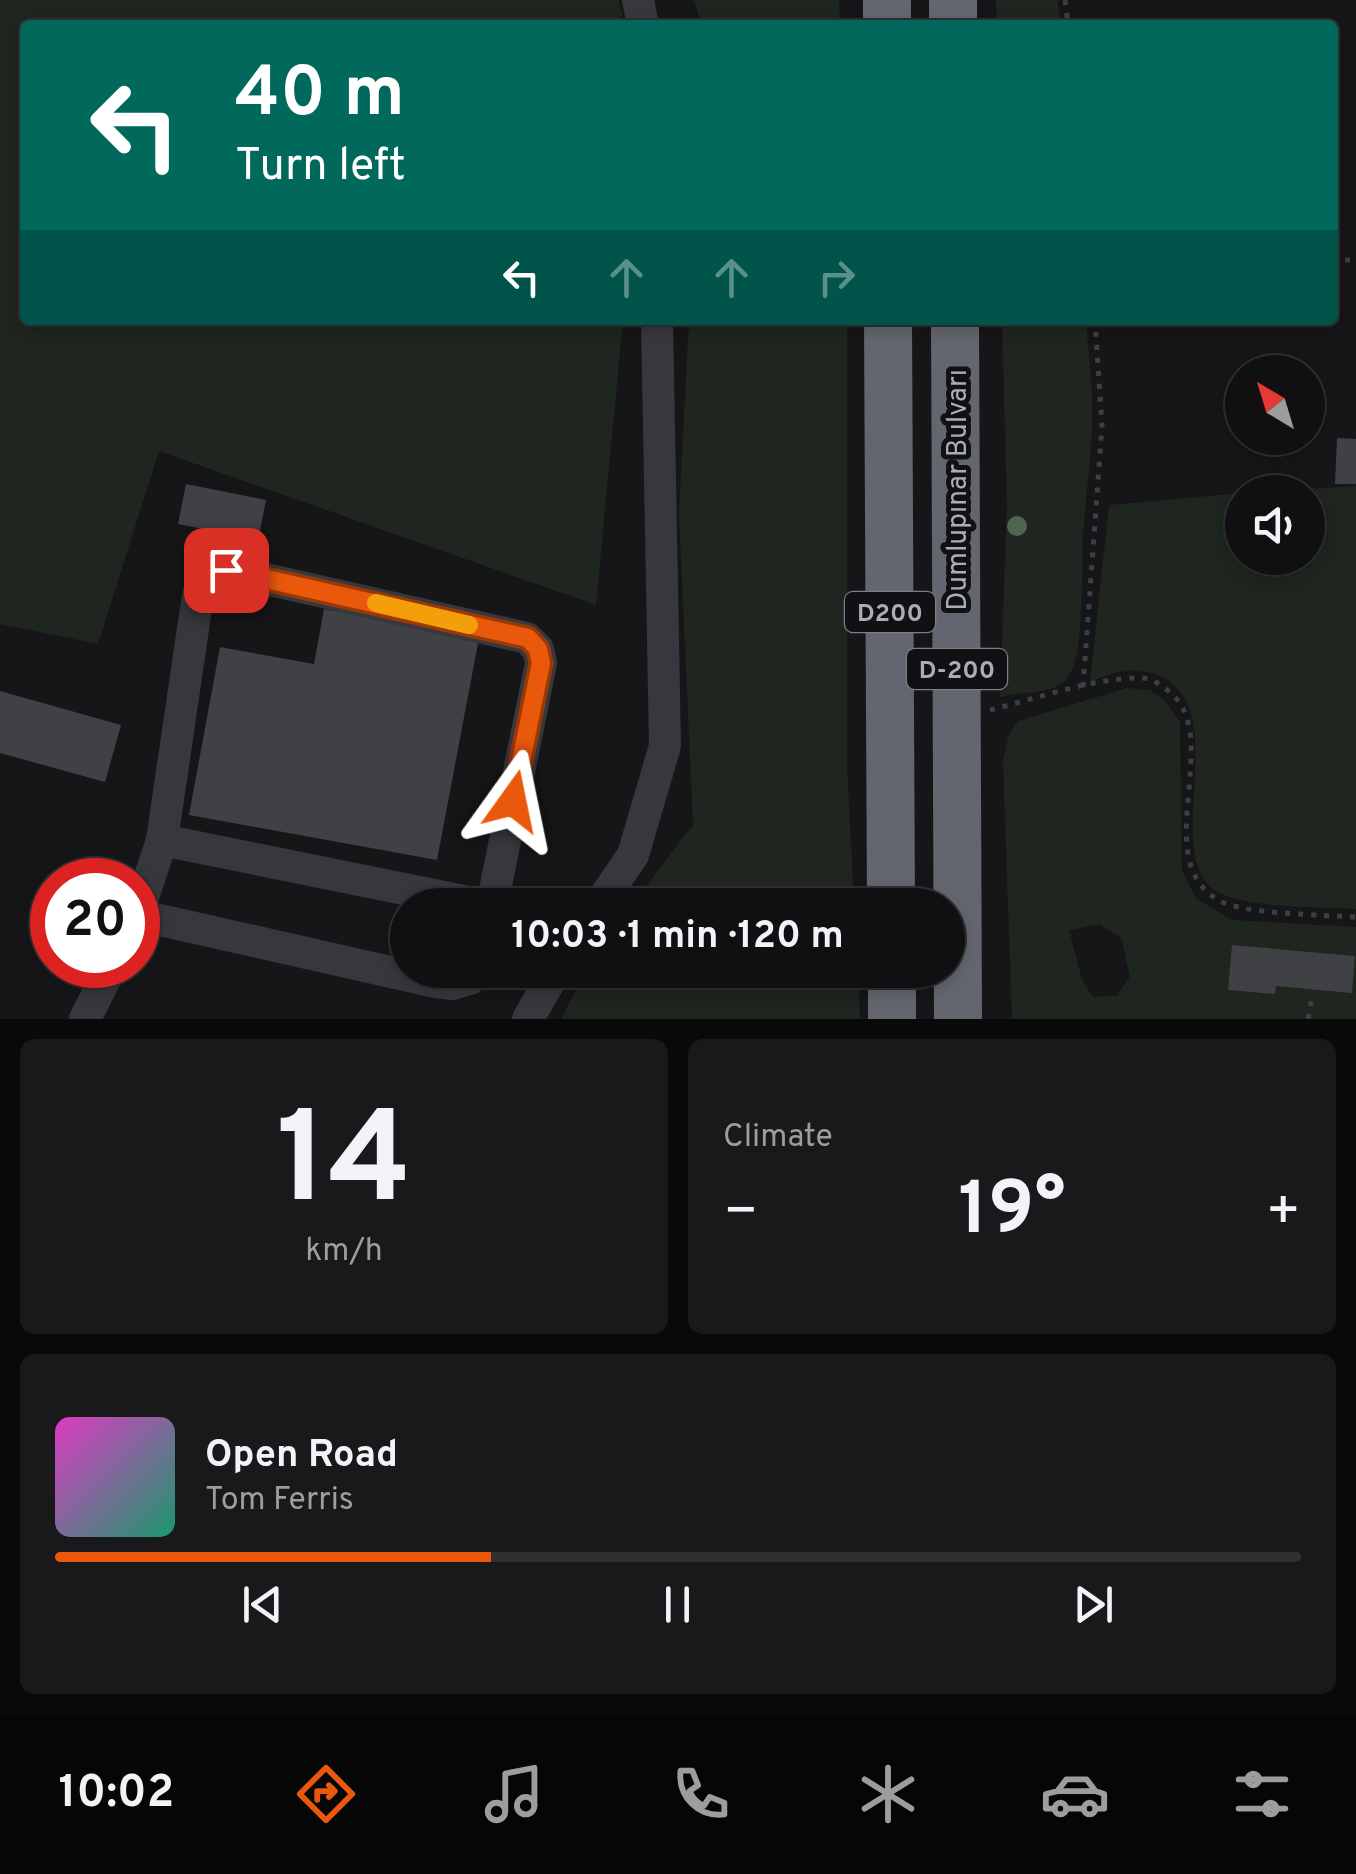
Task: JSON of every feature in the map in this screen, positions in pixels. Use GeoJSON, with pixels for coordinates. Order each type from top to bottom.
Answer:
{"type":"FeatureCollection","features":[{"type":"Feature","properties":{"kind":"highway","name":"D200"},"geometry":{"type":"LineString","coordinates":[[888,325],[892,888]]}},
{"type":"Feature","properties":{"kind":"highway","name":"Dumlupınar Bulvarı"},"geometry":{"type":"LineString","coordinates":[[955,325],[958,1019]]}},
{"type":"Feature","properties":{"kind":"highway"},"geometry":{"type":"LineString","coordinates":[[892,988],[892,1019]]}},
{"type":"Feature","properties":{"kind":"lane"},"geometry":{"type":"LineString","coordinates":[[611,888],[633,855],[665,746],[658,325]]}},
{"type":"Feature","properties":{"kind":"lane"},"geometry":{"type":"LineString","coordinates":[[156,858],[198,594],[204,577],[215,570],[226,570],[528,638],[538,649],[541,663],[495,888]]}},
{"type":"Feature","properties":{"kind":"lane"},"geometry":{"type":"LineString","coordinates":[[162,840],[399,888]]}},
{"type":"Feature","properties":{"kind":"lane"},"geometry":{"type":"LineString","coordinates":[[160,919],[390,972]]}},
{"type":"Feature","properties":{"kind":"lane"},"geometry":{"type":"LineString","coordinates":[[85,1019],[100,988]]}},
{"type":"Feature","properties":{"kind":"lane"},"geometry":{"type":"LineString","coordinates":[[528,1019],[546,988]]}},
{"type":"Feature","properties":{"kind":"path"},"geometry":{"type":"LineString","coordinates":[[1083,687],[1102,426],[1095,325]]}},
{"type":"Feature","properties":{"kind":"path"},"geometry":{"type":"LineString","coordinates":[[957,718],[1083,687],[1141,678],[1154,681],[1183,708],[1190,731],[1186,840],[1190,864],[1202,888],[1222,902],[1274,911],[1356,917]]}},
{"type":"Feature","properties":{"kind":"path"},"geometry":{"type":"LineString","coordinates":[[1308,1019],[1312,998]]}},
{"type":"Feature","properties":{"kind":"shaded area"},"geometry":{"type":"Polygon","coordinates":[[[0,0],[619,0],[623,20],[20,20],[20,325],[623,325],[596,605],[159,451],[98,644],[0,624],[0,0]]]}},
{"type":"Feature","properties":{"kind":"shaded area"},"geometry":{"type":"Polygon","coordinates":[[[694,0],[839,0],[840,20],[700,20],[694,0]]]}},
{"type":"Feature","properties":{"kind":"shaded area"},"geometry":{"type":"Polygon","coordinates":[[[996,0],[1058,0],[1060,20],[997,20],[996,0]]]}},
{"type":"Feature","properties":{"kind":"shaded area"},"geometry":{"type":"Polygon","coordinates":[[[689,325],[847,325],[847,764],[853,888],[644,888],[693,825],[679,514],[689,325]]]}},
{"type":"Feature","properties":{"kind":"shaded area"},"geometry":{"type":"Polygon","coordinates":[[[1002,325],[1086,325],[1092,421],[1077,653],[1072,669],[1060,685],[1000,697],[1007,507],[1002,325]]]}},
{"type":"Feature","properties":{"kind":"shaded area"},"geometry":{"type":"Polygon","coordinates":[[[1356,486],[1356,909],[1262,904],[1213,889],[1199,870],[1193,845],[1195,749],[1192,719],[1182,694],[1162,677],[1143,671],[1117,672],[1090,682],[1109,505],[1225,495],[1225,575],[1325,575],[1325,488],[1356,486]]]}},
{"type":"Feature","properties":{"kind":"shaded area"},"geometry":{"type":"Polygon","coordinates":[[[1127,688],[1150,690],[1165,701],[1180,722],[1182,871],[1196,898],[1232,920],[1356,927],[1356,1019],[1012,1019],[1003,761],[1009,734],[1018,721],[1127,688]],[[1100,924],[1069,930],[1082,980],[1093,997],[1117,996],[1130,976],[1121,938],[1100,924]]]}},
{"type":"Feature","properties":{"kind":"shaded area"},"geometry":{"type":"Polygon","coordinates":[[[577,988],[859,988],[860,1019],[561,1019],[577,988]]]}},
{"type":"Feature","properties":{"kind":"building"},"geometry":{"type":"Polygon","coordinates":[[[1337,438],[1356,439],[1356,484],[1335,484],[1337,438]]]}},
{"type":"Feature","properties":{"kind":"building"},"geometry":{"type":"Polygon","coordinates":[[[186,484],[266,500],[258,540],[178,524],[186,484]]]}},
{"type":"Feature","properties":{"kind":"building"},"geometry":{"type":"Polygon","coordinates":[[[324,609],[479,638],[437,860],[189,815],[220,647],[314,664],[324,609]]]}},
{"type":"Feature","properties":{"kind":"building"},"geometry":{"type":"Polygon","coordinates":[[[0,691],[121,725],[105,782],[0,753],[0,691]]]}},
{"type":"Feature","properties":{"kind":"building"},"geometry":{"type":"Polygon","coordinates":[[[1232,945],[1355,956],[1352,993],[1276,986],[1275,994],[1228,990],[1232,945]]]}},
{"type":"Feature","properties":{"kind":"slow traffic"},"geometry":{"type":"LineString","coordinates":[[376,603],[469,625]]}},
{"type":"Feature","properties":{"kind":"route"},"geometry":{"type":"LineString","coordinates":[[226,570],[528,638],[538,649],[541,663],[513,801]]}}]}
